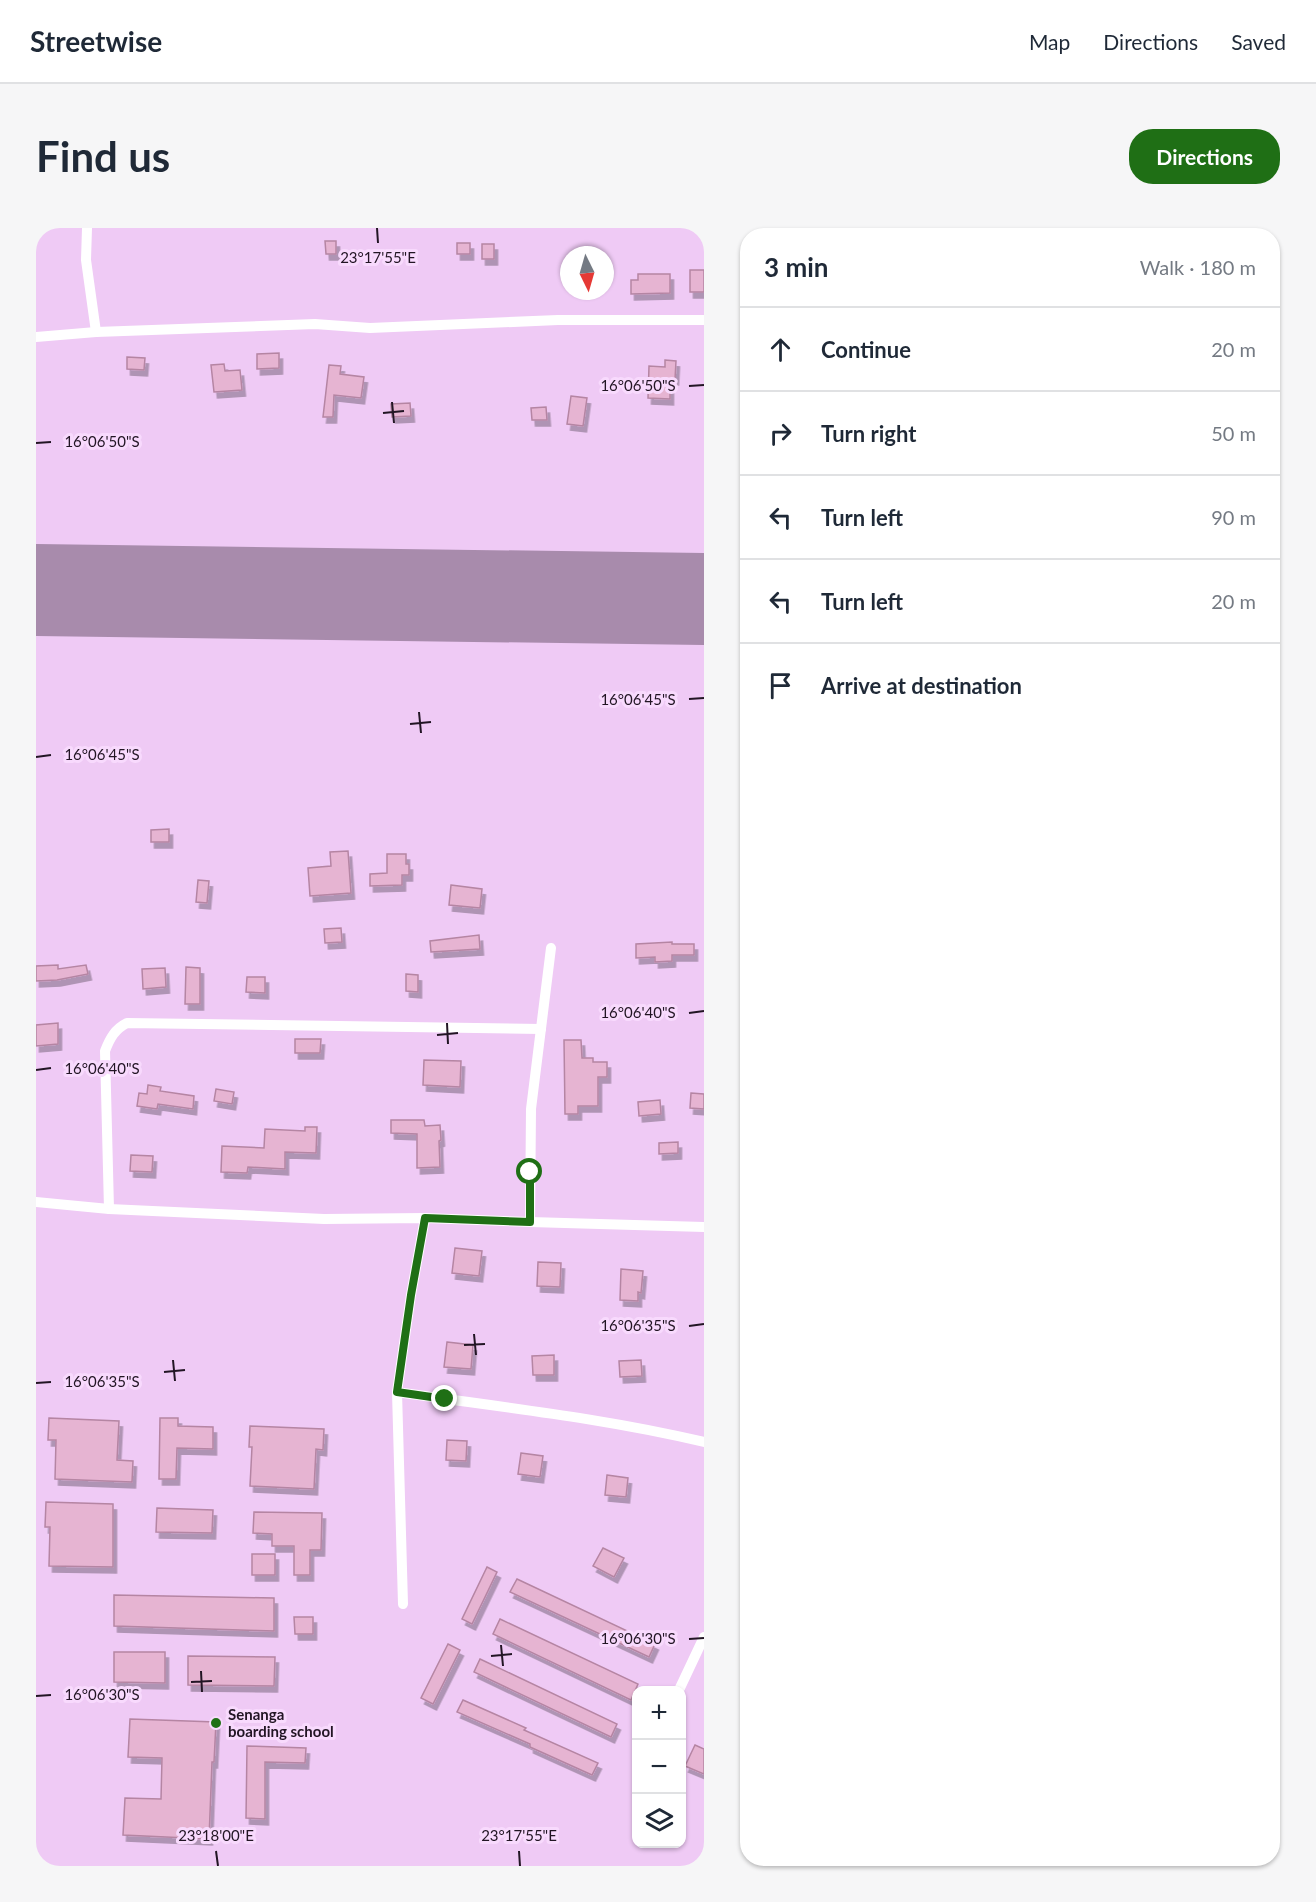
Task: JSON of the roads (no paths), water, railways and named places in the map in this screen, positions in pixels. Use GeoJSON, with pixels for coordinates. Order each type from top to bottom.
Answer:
{"type":"FeatureCollection","features":[{"type":"Feature","properties":{"kind":"street"},"geometry":{"type":"LineString","coordinates":[[87,228],[86,260],[96,332]]}},
{"type":"Feature","properties":{"kind":"street"},"geometry":{"type":"LineString","coordinates":[[36,337],[96,332],[315,324],[370,328],[558,320],[704,320]]}},
{"type":"Feature","properties":{"kind":"street"},"geometry":{"type":"LineString","coordinates":[[530,1222],[531,1109],[551,948]]}},
{"type":"Feature","properties":{"kind":"street"},"geometry":{"type":"LineString","coordinates":[[109,1209],[105,1051],[118,1027],[127,1023],[541,1029]]}},
{"type":"Feature","properties":{"kind":"street"},"geometry":{"type":"LineString","coordinates":[[36,1202],[109,1209],[324,1219],[425,1218],[704,1227]]}},
{"type":"Feature","properties":{"kind":"street"},"geometry":{"type":"LineString","coordinates":[[403,1604],[397,1392],[425,1218]]}},
{"type":"Feature","properties":{"kind":"street"},"geometry":{"type":"LineString","coordinates":[[397,1392],[640,1427],[704,1442]]}},
{"type":"Feature","properties":{"kind":"street"},"geometry":{"type":"LineString","coordinates":[[681,1686],[704,1637]]}},
{"type":"Feature","properties":{"kind":"place","name":"Senanga boarding school"},"geometry":{"type":"Point","coordinates":[216,1723]}}]}
